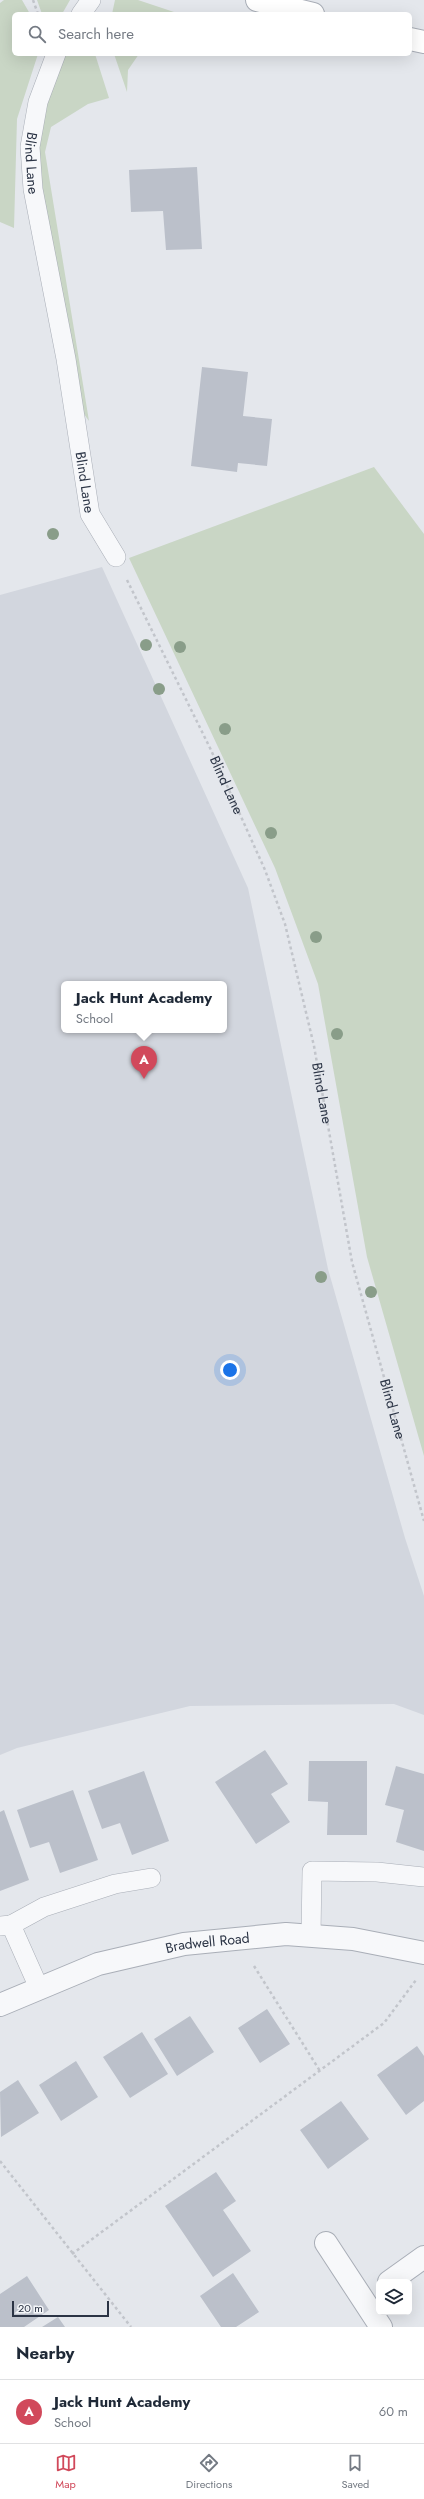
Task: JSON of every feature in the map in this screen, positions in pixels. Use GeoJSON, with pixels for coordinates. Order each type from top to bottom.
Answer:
{"type":"FeatureCollection","features":[{"type":"Feature","properties":{"kind":"street"},"geometry":{"type":"LineString","coordinates":[[257,0],[305,12]]}},
{"type":"Feature","properties":{"kind":"street"},"geometry":{"type":"LineString","coordinates":[[412,39],[424,42]]}},
{"type":"Feature","properties":{"kind":"street","name":"Bradwell Road"},"geometry":{"type":"LineString","coordinates":[[0,2005],[98,1964],[184,1944],[286,1934],[353,1939],[424,1953]]}},
{"type":"Feature","properties":{"kind":"street"},"geometry":{"type":"LineString","coordinates":[[326,2243],[371,2294],[380,2327]]}},
{"type":"Feature","properties":{"kind":"street"},"geometry":{"type":"LineString","coordinates":[[393,2279],[424,2257]]}},
{"type":"Feature","properties":{"kind":"lane"},"geometry":{"type":"LineString","coordinates":[[82,12],[91,0]]}},
{"type":"Feature","properties":{"kind":"lane","name":"Blind Lane"},"geometry":{"type":"LineString","coordinates":[[54,58],[38,102],[30,147],[33,189],[66,359],[90,514],[116,557]]}},
{"type":"Feature","properties":{"kind":"lane"},"geometry":{"type":"LineString","coordinates":[[311,1936],[312,1871],[377,1872],[424,1878]]}},
{"type":"Feature","properties":{"kind":"lane"},"geometry":{"type":"LineString","coordinates":[[39,1988],[5,1926],[44,1907],[115,1884],[151,1878]]}},
{"type":"Feature","properties":{"kind":"path"},"geometry":{"type":"LineString","coordinates":[[33,0],[37,12]]}},
{"type":"Feature","properties":{"kind":"path","name":"Blind Lane"},"geometry":{"type":"LineString","coordinates":[[116,557],[211,750],[265,870],[285,924],[314,1046],[352,1262],[424,1521]]}},
{"type":"Feature","properties":{"kind":"path"},"geometry":{"type":"LineString","coordinates":[[252,1962],[320,2071]]}},
{"type":"Feature","properties":{"kind":"path"},"geometry":{"type":"LineString","coordinates":[[72,2254],[384,2023],[420,1975]]}},
{"type":"Feature","properties":{"kind":"path"},"geometry":{"type":"LineString","coordinates":[[0,2161],[131,2327]]}},
{"type":"Feature","properties":{"kind":"shaded area"},"geometry":{"type":"Polygon","coordinates":[[[102,567],[248,888],[328,1269],[405,1538],[424,1596],[424,1715],[394,1704],[190,1706],[17,1748],[0,1755],[0,595],[102,567]]]}},
{"type":"Feature","properties":{"kind":"green space"},"geometry":{"type":"Polygon","coordinates":[[[4,0],[22,0],[29,12],[12,12],[12,56],[37,56],[17,119],[14,228],[0,222],[0,3],[4,0]]]}},
{"type":"Feature","properties":{"kind":"green space"},"geometry":{"type":"Polygon","coordinates":[[[37,0],[70,0],[63,12],[41,12],[37,0]]]}},
{"type":"Feature","properties":{"kind":"green space"},"geometry":{"type":"Polygon","coordinates":[[[115,0],[138,0],[174,12],[112,12],[115,0]]]}},
{"type":"Feature","properties":{"kind":"green space"},"geometry":{"type":"Polygon","coordinates":[[[63,56],[96,56],[109,98],[88,104],[51,127],[45,152],[89,421],[81,410],[37,157],[42,109],[63,56]]]}},
{"type":"Feature","properties":{"kind":"green space"},"geometry":{"type":"Polygon","coordinates":[[[115,56],[138,56],[128,70],[127,92],[115,56]]]}},
{"type":"Feature","properties":{"kind":"green space"},"geometry":{"type":"Polygon","coordinates":[[[374,467],[424,534],[424,1456],[367,1257],[318,984],[275,868],[129,558],[374,467]]]}},
{"type":"Feature","properties":{"kind":"building"},"geometry":{"type":"Polygon","coordinates":[[[197,167],[202,249],[166,250],[163,211],[131,212],[129,170],[197,167]]]}},
{"type":"Feature","properties":{"kind":"building"},"geometry":{"type":"Polygon","coordinates":[[[202,367],[248,372],[243,416],[272,419],[267,466],[238,463],[237,472],[191,466],[202,367]]]}},
{"type":"Feature","properties":{"kind":"building"},"geometry":{"type":"Polygon","coordinates":[[[265,1750],[288,1784],[271,1794],[290,1822],[256,1844],[215,1782],[265,1750]]]}},
{"type":"Feature","properties":{"kind":"building"},"geometry":{"type":"Polygon","coordinates":[[[309,1761],[367,1761],[367,1835],[327,1835],[328,1802],[308,1801],[309,1761]]]}},
{"type":"Feature","properties":{"kind":"building"},"geometry":{"type":"Polygon","coordinates":[[[396,1766],[424,1774],[424,1851],[396,1842],[404,1810],[385,1805],[396,1766]]]}},
{"type":"Feature","properties":{"kind":"building"},"geometry":{"type":"Polygon","coordinates":[[[144,1771],[169,1841],[132,1855],[120,1823],[102,1829],[88,1791],[144,1771]]]}},
{"type":"Feature","properties":{"kind":"building"},"geometry":{"type":"Polygon","coordinates":[[[73,1790],[98,1860],[60,1873],[49,1842],[30,1848],[17,1810],[73,1790]]]}},
{"type":"Feature","properties":{"kind":"building"},"geometry":{"type":"Polygon","coordinates":[[[4,1810],[29,1880],[0,1891],[0,1812],[4,1810]]]}},
{"type":"Feature","properties":{"kind":"building"},"geometry":{"type":"Polygon","coordinates":[[[267,2009],[290,2044],[260,2063],[238,2028],[267,2009]]]}},
{"type":"Feature","properties":{"kind":"building"},"geometry":{"type":"Polygon","coordinates":[[[190,2016],[214,2052],[177,2076],[154,2039],[190,2016]]]}},
{"type":"Feature","properties":{"kind":"building"},"geometry":{"type":"Polygon","coordinates":[[[142,2032],[168,2074],[130,2098],[103,2057],[142,2032]]]}},
{"type":"Feature","properties":{"kind":"building"},"geometry":{"type":"Polygon","coordinates":[[[417,2046],[424,2056],[424,2101],[406,2115],[377,2075],[417,2046]]]}},
{"type":"Feature","properties":{"kind":"building"},"geometry":{"type":"Polygon","coordinates":[[[76,2061],[98,2097],[61,2121],[39,2085],[76,2061]]]}},
{"type":"Feature","properties":{"kind":"building"},"geometry":{"type":"Polygon","coordinates":[[[18,2080],[39,2113],[1,2137],[0,2092],[18,2080]]]}},
{"type":"Feature","properties":{"kind":"building"},"geometry":{"type":"Polygon","coordinates":[[[341,2101],[369,2139],[328,2169],[300,2130],[341,2101]]]}},
{"type":"Feature","properties":{"kind":"building"},"geometry":{"type":"Polygon","coordinates":[[[216,2172],[236,2201],[223,2210],[251,2251],[213,2277],[165,2206],[216,2172]]]}},
{"type":"Feature","properties":{"kind":"building"},"geometry":{"type":"Polygon","coordinates":[[[233,2273],[259,2312],[236,2327],[221,2327],[200,2296],[233,2273]]]}},
{"type":"Feature","properties":{"kind":"building"},"geometry":{"type":"Polygon","coordinates":[[[27,2276],[49,2310],[24,2327],[0,2327],[0,2294],[27,2276]]]}},
{"type":"Feature","properties":{"kind":"building"},"geometry":{"type":"Polygon","coordinates":[[[58,2317],[65,2327],[42,2327],[58,2317]]]}},
{"type":"Feature","properties":{"kind":"place","name":"Jack Hunt Academy"},"geometry":{"type":"Point","coordinates":[144,1079]}}]}
